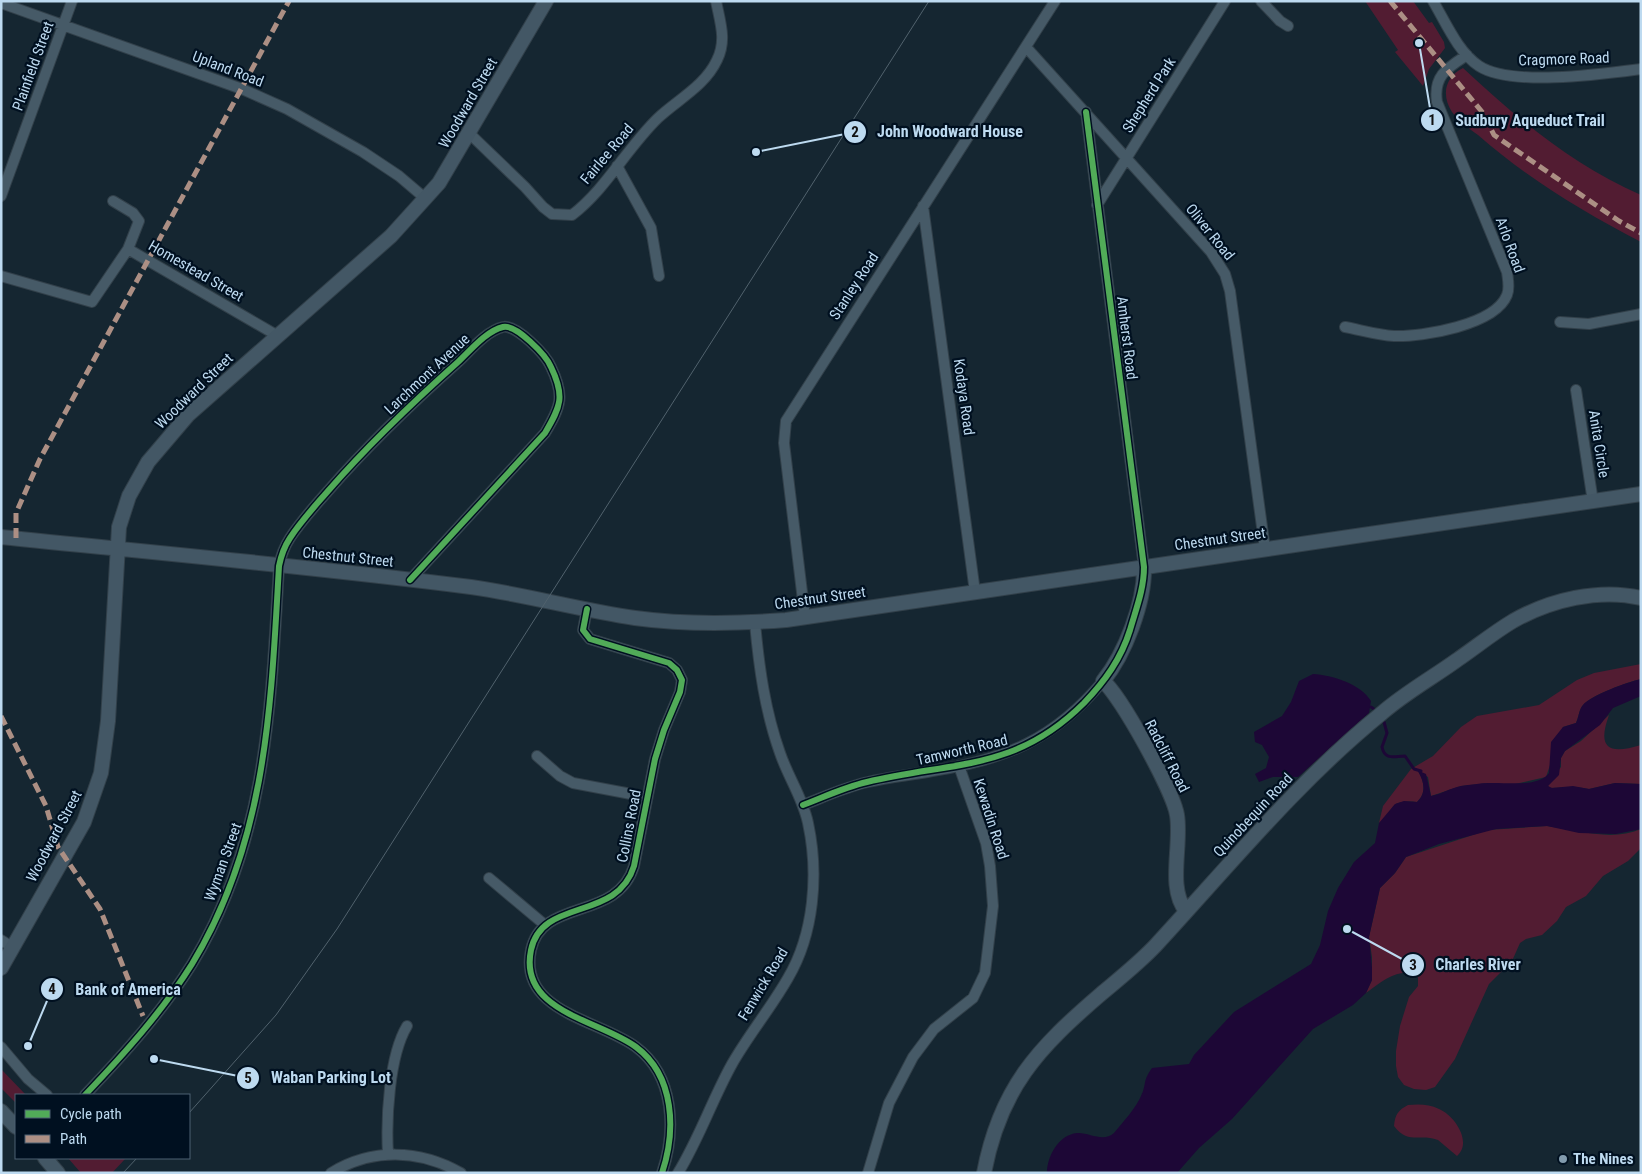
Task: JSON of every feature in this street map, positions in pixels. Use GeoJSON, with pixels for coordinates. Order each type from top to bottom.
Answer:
{"type":"FeatureCollection","features":[{"type":"Feature","properties":{"kind":"main road","name":"Woodward Street"},"geometry":{"type":"LineString","coordinates":[[1,968],[6,944],[81,827],[94,799],[102,774],[109,711],[119,527],[129,496],[148,462],[188,415],[391,236],[426,199],[439,183],[470,134],[546,1]]}},
{"type":"Feature","properties":{"kind":"main road","name":"Chestnut Street"},"geometry":{"type":"LineString","coordinates":[[1,537],[410,580],[506,592],[587,609],[671,622],[755,623],[1641,494]]}},
{"type":"Feature","properties":{"kind":"main road","name":"Tamworth Road"},"geometry":{"type":"LineString","coordinates":[[1103,681],[1118,660],[1128,636],[1142,589],[1144,567]]}},
{"type":"Feature","properties":{"kind":"main road","name":"Quinobequin Road"},"geometry":{"type":"LineString","coordinates":[[984,1173],[1002,1110],[1027,1068],[1061,1030],[1144,958],[1310,778],[1374,719],[1504,626],[1534,611],[1568,600],[1602,594],[1641,598]]}},
{"type":"Feature","properties":{"kind":"main road","name":"Radcliff Road"},"geometry":{"type":"LineString","coordinates":[[1103,681],[1120,700],[1172,797],[1177,814],[1179,841],[1176,894],[1186,911]]}},
{"type":"Feature","properties":{"kind":"main road"},"geometry":{"type":"LineString","coordinates":[[1,1111],[15,1125]]}},
{"type":"Feature","properties":{"kind":"main road"},"geometry":{"type":"LineString","coordinates":[[46,1159],[58,1173]]}},
{"type":"Feature","properties":{"kind":"street","name":"Plainfield Street"},"geometry":{"type":"LineString","coordinates":[[1,196],[72,1]]}},
{"type":"Feature","properties":{"kind":"street","name":"Fairlee Road"},"geometry":{"type":"LineString","coordinates":[[470,134],[525,186],[542,207],[552,214],[560,216],[572,214],[582,207],[658,118],[687,95],[717,62],[722,49],[723,34],[716,1]]}},
{"type":"Feature","properties":{"kind":"street","name":"Stanley Road"},"geometry":{"type":"LineString","coordinates":[[805,617],[784,443],[786,421],[1055,1]]}},
{"type":"Feature","properties":{"kind":"street","name":"Shepherd Park"},"geometry":{"type":"LineString","coordinates":[[1098,205],[1225,1]]}},
{"type":"Feature","properties":{"kind":"street"},"geometry":{"type":"LineString","coordinates":[[1261,1],[1275,17],[1288,26]]}},
{"type":"Feature","properties":{"kind":"street","name":"Cragmore Road"},"geometry":{"type":"LineString","coordinates":[[1433,1],[1467,55],[1480,66],[1515,76],[1565,76],[1641,69]]}},
{"type":"Feature","properties":{"kind":"street","name":"Upland Road"},"geometry":{"type":"LineString","coordinates":[[1,3],[242,89],[287,109],[363,152],[399,176],[426,199]]}},
{"type":"Feature","properties":{"kind":"street","name":"Oliver Road"},"geometry":{"type":"LineString","coordinates":[[1026,46],[1211,252],[1228,282],[1265,549]]}},
{"type":"Feature","properties":{"kind":"street","name":"Arlo Road"},"geometry":{"type":"LineString","coordinates":[[1345,327],[1393,336],[1442,330],[1482,317],[1501,303],[1507,296],[1509,286],[1507,272],[1437,102],[1437,84],[1440,75],[1467,55]]}},
{"type":"Feature","properties":{"kind":"street","name":"Amherst Road"},"geometry":{"type":"LineString","coordinates":[[1086,112],[1144,567]]}},
{"type":"Feature","properties":{"kind":"street"},"geometry":{"type":"LineString","coordinates":[[617,166],[651,228],[659,276]]}},
{"type":"Feature","properties":{"kind":"street","name":"Homestead Street"},"geometry":{"type":"LineString","coordinates":[[114,201],[133,213],[139,221],[128,248],[278,336]]}},
{"type":"Feature","properties":{"kind":"street","name":"Kodaya Road"},"geometry":{"type":"LineString","coordinates":[[922,206],[975,592]]}},
{"type":"Feature","properties":{"kind":"street"},"geometry":{"type":"LineString","coordinates":[[1,276],[92,302],[128,248]]}},
{"type":"Feature","properties":{"kind":"street"},"geometry":{"type":"LineString","coordinates":[[1560,322],[1589,324],[1641,314]]}},
{"type":"Feature","properties":{"kind":"street","name":"Larchmont Avenue"},"geometry":{"type":"LineString","coordinates":[[279,566],[283,550],[293,534],[344,472],[395,420],[480,342],[503,327],[511,328],[520,333],[549,362],[558,382],[559,408],[545,433],[410,580]]}},
{"type":"Feature","properties":{"kind":"street","name":"Anita Circle"},"geometry":{"type":"LineString","coordinates":[[1576,390],[1593,502]]}},
{"type":"Feature","properties":{"kind":"street","name":"Wyman Street"},"geometry":{"type":"LineString","coordinates":[[86,1094],[136,1041],[169,998],[193,962],[227,893],[249,832],[265,756],[279,566]]}},
{"type":"Feature","properties":{"kind":"street","name":"Collins Road"},"geometry":{"type":"LineString","coordinates":[[545,925],[560,916],[600,903],[625,885],[634,866],[658,749],[680,692],[682,680],[677,670],[669,663],[590,639],[583,630],[587,609]]}},
{"type":"Feature","properties":{"kind":"street","name":"Fenwick Road"},"geometry":{"type":"LineString","coordinates":[[678,1173],[730,1068],[787,980],[802,948],[809,917],[812,872],[810,835],[803,805],[785,767],[772,725],[759,664],[755,623]]}},
{"type":"Feature","properties":{"kind":"street","name":"Tamworth Road"},"geometry":{"type":"LineString","coordinates":[[803,805],[867,782],[959,766],[1006,754],[1038,739],[1065,720],[1103,681]]}},
{"type":"Feature","properties":{"kind":"street"},"geometry":{"type":"LineString","coordinates":[[537,756],[560,776],[573,783],[647,797]]}},
{"type":"Feature","properties":{"kind":"street","name":"Kewadin Road"},"geometry":{"type":"LineString","coordinates":[[868,1173],[892,1097],[913,1057],[934,1029],[973,998],[981,983],[988,958],[993,892],[986,843],[959,766]]}},
{"type":"Feature","properties":{"kind":"street"},"geometry":{"type":"LineString","coordinates":[[489,878],[545,925],[536,936],[531,951],[531,974],[537,989],[553,1004],[636,1047],[650,1060],[659,1074],[669,1102],[671,1121],[670,1142],[662,1173]]}},
{"type":"Feature","properties":{"kind":"street"},"geometry":{"type":"LineString","coordinates":[[388,1154],[393,1065],[397,1046],[407,1026]]}},
{"type":"Feature","properties":{"kind":"street"},"geometry":{"type":"LineString","coordinates":[[1,1040],[3,1049],[28,1079],[45,1094]]}},
{"type":"Feature","properties":{"kind":"street"},"geometry":{"type":"LineString","coordinates":[[331,1173],[360,1159],[388,1154],[423,1157],[461,1173]]}},
{"type":"Feature","properties":{"kind":"shaded area"},"geometry":{"type":"Polygon","coordinates":[[[1365,1],[1413,1],[1429,23],[1432,22],[1444,42],[1445,48],[1429,69],[1423,86],[1395,52],[1398,50],[1365,1]]]}},
{"type":"Feature","properties":{"kind":"shaded area"},"geometry":{"type":"Polygon","coordinates":[[[1463,68],[1546,139],[1592,170],[1641,195],[1641,242],[1598,219],[1536,180],[1457,119],[1449,106],[1446,93],[1452,76],[1463,68]]]}},
{"type":"Feature","properties":{"kind":"shaded area"},"geometry":{"type":"Polygon","coordinates":[[[1641,664],[1641,679],[1599,694],[1581,708],[1576,723],[1563,727],[1546,777],[1511,785],[1489,783],[1461,786],[1431,796],[1428,777],[1418,771],[1424,787],[1422,795],[1417,802],[1395,805],[1385,819],[1379,823],[1383,806],[1411,769],[1433,756],[1461,727],[1477,716],[1539,705],[1577,680],[1594,673],[1641,664]]]}},
{"type":"Feature","properties":{"kind":"shaded area"},"geometry":{"type":"Polygon","coordinates":[[[1313,674],[1337,678],[1353,685],[1371,701],[1369,713],[1298,777],[1273,777],[1259,782],[1255,774],[1266,768],[1269,757],[1262,745],[1255,742],[1254,732],[1282,716],[1291,702],[1299,681],[1313,674]]]}},
{"type":"Feature","properties":{"kind":"shaded area"},"geometry":{"type":"Polygon","coordinates":[[[1641,679],[1641,696],[1613,708],[1600,725],[1565,751],[1561,758],[1559,775],[1548,786],[1552,788],[1573,786],[1589,789],[1615,783],[1641,784],[1641,829],[1616,834],[1579,833],[1547,826],[1496,829],[1439,844],[1406,857],[1395,873],[1380,888],[1369,937],[1372,980],[1366,993],[1353,1005],[1313,1029],[1232,1119],[1199,1148],[1177,1173],[1047,1173],[1051,1154],[1064,1138],[1077,1133],[1105,1137],[1114,1133],[1139,1101],[1152,1068],[1189,1064],[1194,1055],[1234,1012],[1311,964],[1320,945],[1328,911],[1338,888],[1354,862],[1375,843],[1379,823],[1395,804],[1404,801],[1417,802],[1422,795],[1423,786],[1417,770],[1426,774],[1431,796],[1461,786],[1538,781],[1549,773],[1551,742],[1563,727],[1576,723],[1583,705],[1587,701],[1601,693],[1641,679]]]}},
{"type":"Feature","properties":{"kind":"shaded area"},"geometry":{"type":"Polygon","coordinates":[[[1609,715],[1604,735],[1608,746],[1613,749],[1620,749],[1641,745],[1641,784],[1615,783],[1589,789],[1577,787],[1549,788],[1548,785],[1561,767],[1561,758],[1565,751],[1581,741],[1609,715]]]}},
{"type":"Feature","properties":{"kind":"shaded area"},"geometry":{"type":"Polygon","coordinates":[[[1547,826],[1606,835],[1630,833],[1641,829],[1641,848],[1628,861],[1603,876],[1586,896],[1566,907],[1557,921],[1542,935],[1526,939],[1520,943],[1512,961],[1489,984],[1455,1059],[1435,1087],[1426,1090],[1414,1089],[1404,1085],[1398,1077],[1396,1051],[1400,1026],[1409,997],[1418,986],[1418,978],[1415,973],[1401,973],[1383,981],[1366,993],[1372,980],[1372,957],[1369,937],[1380,888],[1395,873],[1406,857],[1488,830],[1547,826]]]}},
{"type":"Feature","properties":{"kind":"shaded area"},"geometry":{"type":"Polygon","coordinates":[[[1,1069],[25,1094],[15,1094],[15,1102],[1,1088],[1,1069]]]}},
{"type":"Feature","properties":{"kind":"shaded area"},"geometry":{"type":"Polygon","coordinates":[[[1408,1105],[1431,1106],[1439,1109],[1456,1123],[1460,1130],[1463,1144],[1457,1156],[1438,1140],[1409,1137],[1399,1132],[1394,1126],[1395,1119],[1399,1111],[1408,1105]]]}},
{"type":"Feature","properties":{"kind":"shaded area"},"geometry":{"type":"Polygon","coordinates":[[[69,1159],[125,1159],[112,1173],[81,1173],[69,1159]]]}},
{"type":"Feature","properties":{"kind":"waterway"},"geometry":{"type":"LineString","coordinates":[[1384,722],[1387,733],[1382,747],[1385,754],[1391,757],[1405,756],[1414,769],[1421,771]]}},
{"type":"Feature","properties":{"kind":"tram line"},"geometry":{"type":"LineString","coordinates":[[190,1112],[276,1015],[337,929],[929,1]]}},
{"type":"Feature","properties":{"kind":"tram line"},"geometry":{"type":"LineString","coordinates":[[123,1173],[136,1159]]}},
{"type":"Feature","properties":{"kind":"marked path"},"geometry":{"type":"LineString","coordinates":[[16,538],[16,513],[40,459],[289,1]]}},
{"type":"Feature","properties":{"kind":"marked path"},"geometry":{"type":"LineString","coordinates":[[1390,1],[1483,113],[1494,135],[1619,221],[1641,233]]}},
{"type":"Feature","properties":{"kind":"marked path"},"geometry":{"type":"LineString","coordinates":[[1,716],[46,806],[58,847],[100,909],[143,1016]]}},
{"type":"Feature","properties":{"kind":"cycle path"},"geometry":{"type":"LineString","coordinates":[[803,805],[859,784],[982,760],[1008,753],[1033,742],[1058,725],[1092,695],[1112,669],[1122,651],[1137,607],[1144,567],[1086,112]]}},
{"type":"Feature","properties":{"kind":"cycle path"},"geometry":{"type":"LineString","coordinates":[[86,1094],[142,1032],[180,982],[192,964],[217,917],[236,869],[250,821],[261,771],[273,670],[279,566],[288,541],[303,520],[359,457],[424,393],[484,337],[497,329],[509,327],[530,341],[548,362],[558,386],[558,408],[545,433],[410,580]]}},
{"type":"Feature","properties":{"kind":"cycle path"},"geometry":{"type":"LineString","coordinates":[[587,609],[583,630],[590,639],[669,663],[677,670],[682,680],[680,692],[664,730],[655,759],[634,866],[625,884],[612,895],[597,903],[549,922],[538,933],[531,950],[530,971],[537,988],[549,1001],[565,1012],[621,1038],[636,1047],[649,1059],[665,1089],[669,1105],[669,1140],[667,1157],[662,1173]]}},
{"type":"Feature","properties":{"kind":"place","name":"Sudbury Aqueduct Trail"},"geometry":{"type":"Point","coordinates":[1419,43]}},
{"type":"Feature","properties":{"kind":"place","name":"John Woodward House"},"geometry":{"type":"Point","coordinates":[756,152]}},
{"type":"Feature","properties":{"kind":"place","name":"Charles River"},"geometry":{"type":"Point","coordinates":[1347,929]}},
{"type":"Feature","properties":{"kind":"place","name":"Bank of America"},"geometry":{"type":"Point","coordinates":[28,1046]}},
{"type":"Feature","properties":{"kind":"place","name":"Waban Parking Lot"},"geometry":{"type":"Point","coordinates":[154,1059]}},
{"type":"Feature","properties":{"kind":"place","name":"The Nines"},"geometry":{"type":"Point","coordinates":[1563,1159]}}]}
